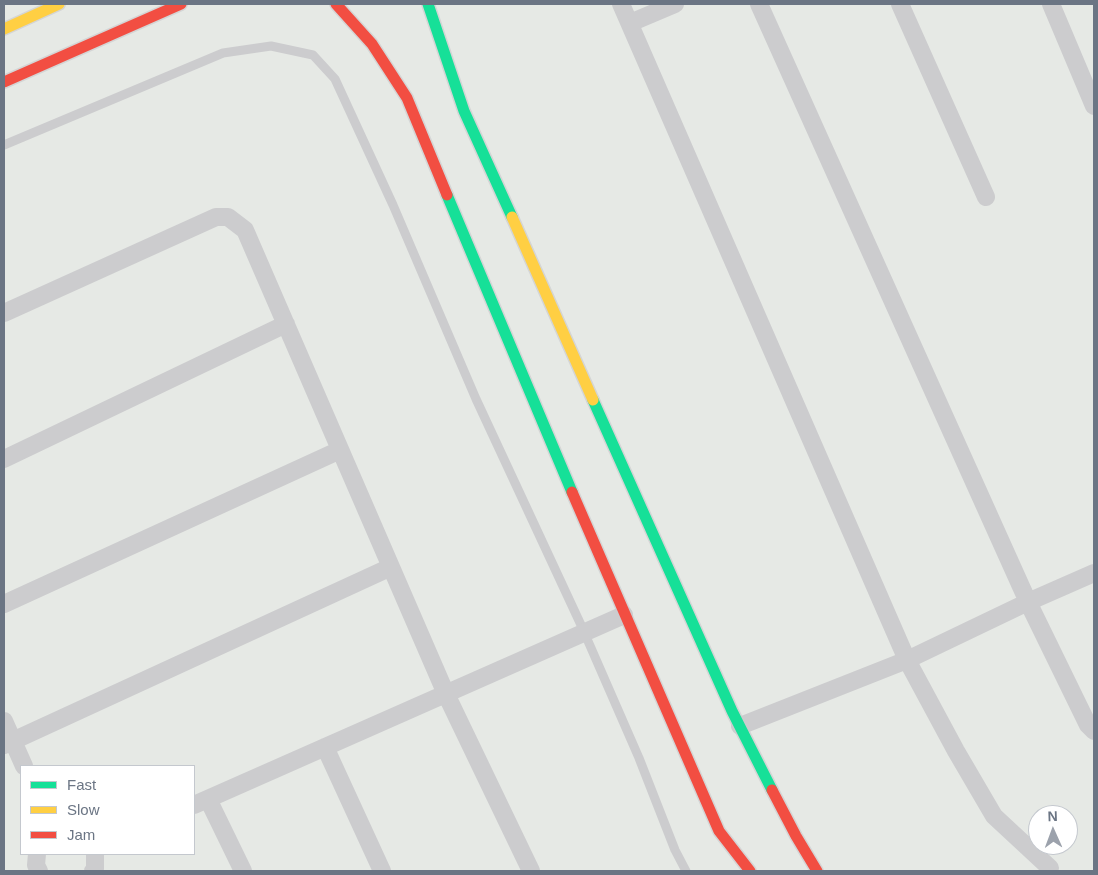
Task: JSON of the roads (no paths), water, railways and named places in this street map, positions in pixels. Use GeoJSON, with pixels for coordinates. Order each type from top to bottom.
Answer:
{"type":"FeatureCollection","features":[{"type":"Feature","properties":{"kind":"street"},"geometry":{"type":"LineString","coordinates":[[4,29],[59,4]]}},
{"type":"Feature","properties":{"kind":"street"},"geometry":{"type":"LineString","coordinates":[[4,82],[181,4]]}},
{"type":"Feature","properties":{"kind":"street"},"geometry":{"type":"LineString","coordinates":[[336,4],[372,44],[407,98],[624,615],[718,831],[750,871]]}},
{"type":"Feature","properties":{"kind":"street"},"geometry":{"type":"LineString","coordinates":[[428,4],[464,110],[740,726],[796,836],[817,871]]}},
{"type":"Feature","properties":{"kind":"street"},"geometry":{"type":"LineString","coordinates":[[622,4],[907,660],[956,751],[994,816],[1050,868]]}},
{"type":"Feature","properties":{"kind":"street"},"geometry":{"type":"LineString","coordinates":[[630,23],[675,4]]}},
{"type":"Feature","properties":{"kind":"street"},"geometry":{"type":"LineString","coordinates":[[759,4],[1028,602],[1088,725],[1094,731]]}},
{"type":"Feature","properties":{"kind":"street"},"geometry":{"type":"LineString","coordinates":[[900,4],[986,197]]}},
{"type":"Feature","properties":{"kind":"street"},"geometry":{"type":"LineString","coordinates":[[1052,4],[1094,106]]}},
{"type":"Feature","properties":{"kind":"street"},"geometry":{"type":"LineString","coordinates":[[4,313],[216,217],[228,217],[245,230],[446,694],[531,871]]}},
{"type":"Feature","properties":{"kind":"street"},"geometry":{"type":"LineString","coordinates":[[4,458],[286,324]]}},
{"type":"Feature","properties":{"kind":"street"},"geometry":{"type":"LineString","coordinates":[[4,604],[340,450]]}},
{"type":"Feature","properties":{"kind":"street"},"geometry":{"type":"LineString","coordinates":[[8,743],[391,567]]}},
{"type":"Feature","properties":{"kind":"street"},"geometry":{"type":"LineString","coordinates":[[740,726],[907,660],[1028,602],[1094,573]]}},
{"type":"Feature","properties":{"kind":"street"},"geometry":{"type":"LineString","coordinates":[[243,871],[201,802],[624,615]]}},
{"type":"Feature","properties":{"kind":"street"},"geometry":{"type":"LineString","coordinates":[[4,721],[8,743],[23,765]]}},
{"type":"Feature","properties":{"kind":"street"},"geometry":{"type":"LineString","coordinates":[[326,748],[382,871]]}},
{"type":"Feature","properties":{"kind":"street"},"geometry":{"type":"LineString","coordinates":[[37,855],[36,865],[39,871]]}},
{"type":"Feature","properties":{"kind":"street"},"geometry":{"type":"LineString","coordinates":[[93,871],[95,869],[95,855]]}},
{"type":"Feature","properties":{"kind":"lane"},"geometry":{"type":"LineString","coordinates":[[4,145],[223,53],[270,46],[313,55],[335,79],[393,205],[476,399],[584,633],[639,758],[675,850],[686,871]]}}]}
